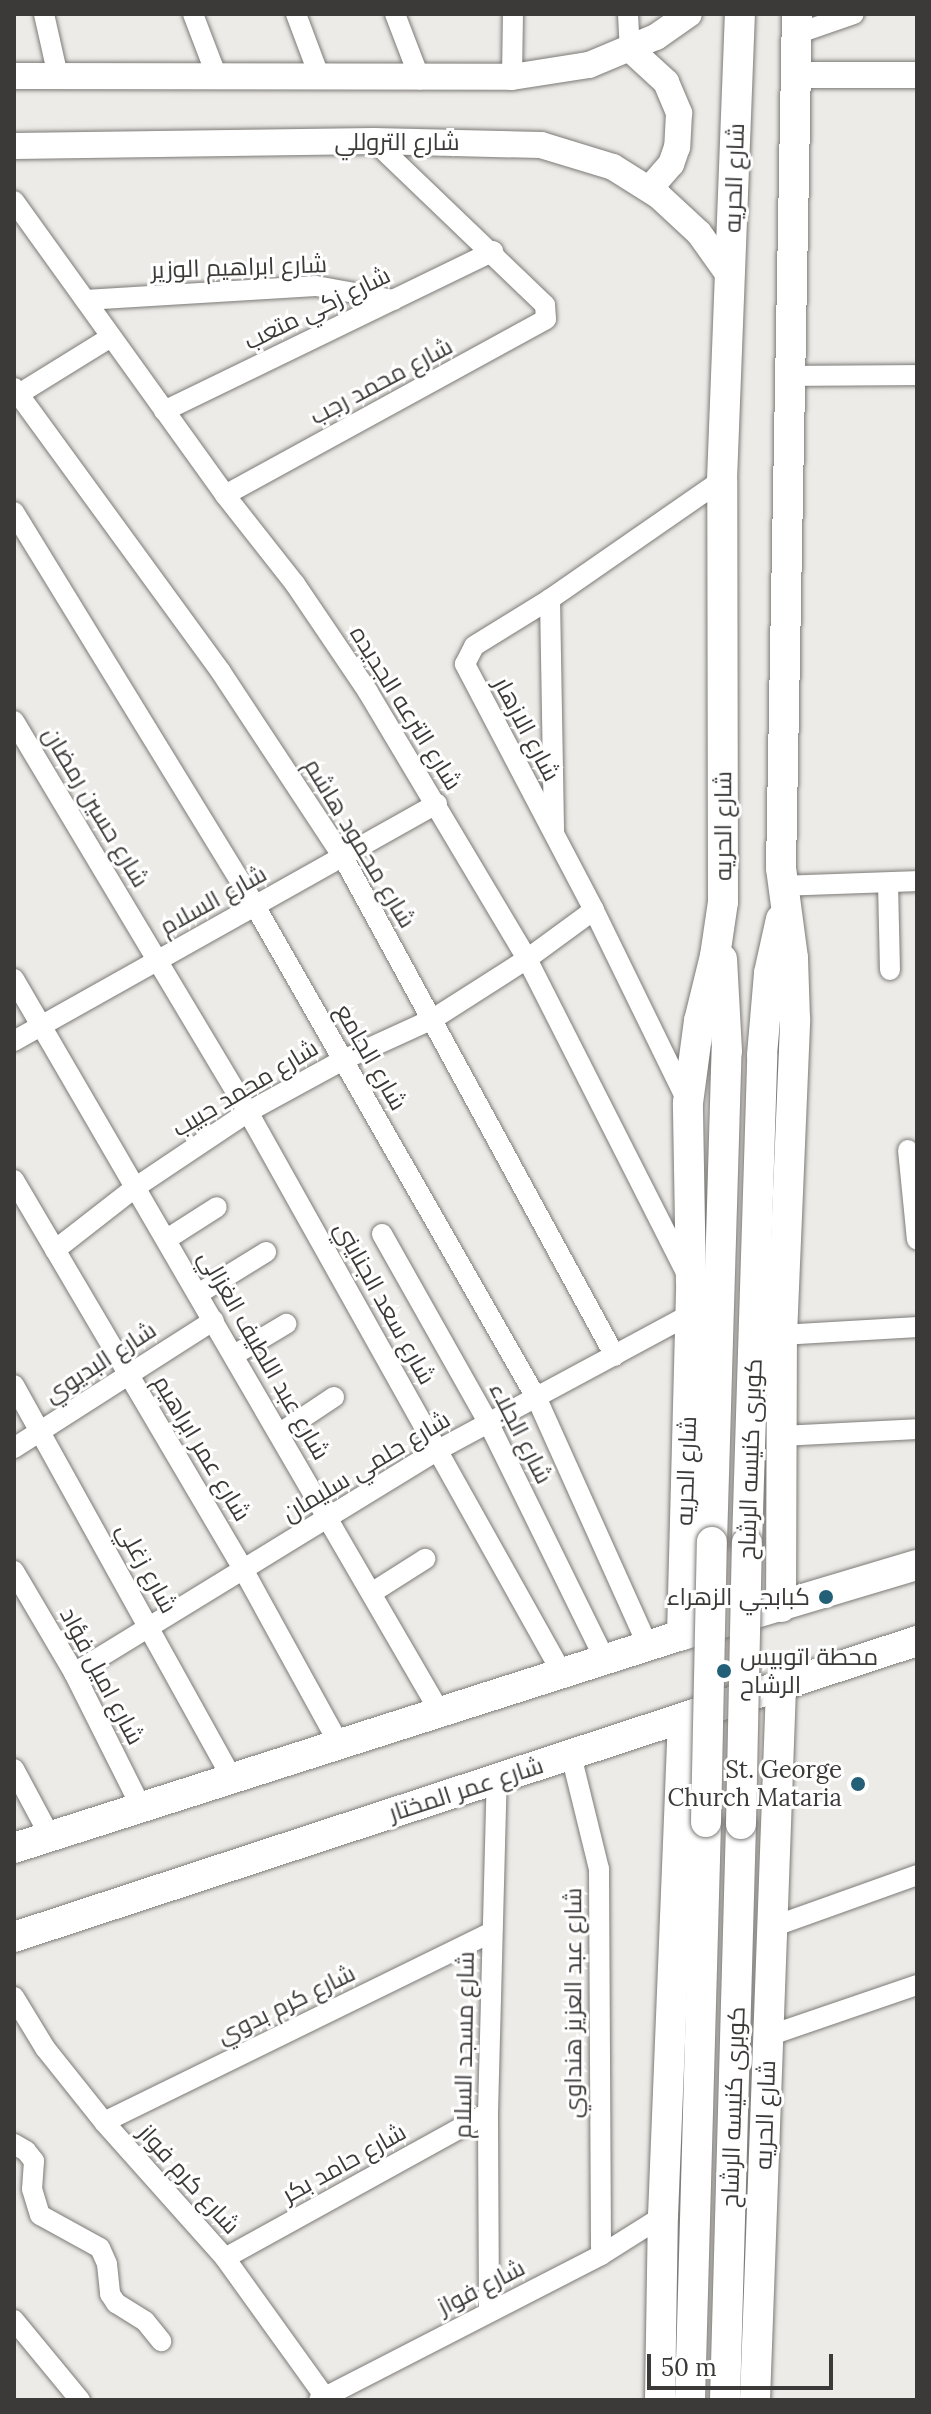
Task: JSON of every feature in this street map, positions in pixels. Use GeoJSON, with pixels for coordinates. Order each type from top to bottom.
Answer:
{"type":"FeatureCollection","features":[{"type":"Feature","properties":{"kind":"main road","name":"شارع الحريه"},"geometry":{"type":"LineString","coordinates":[[682,1635],[691,1314],[688,1103],[696,1035],[719,929],[723,877],[722,480],[740,14]]}},
{"type":"Feature","properties":{"kind":"main road"},"geometry":{"type":"LineString","coordinates":[[781,1607],[782,1335],[795,1019],[784,895],[796,24]]}},
{"type":"Feature","properties":{"kind":"main road","name":"كوبرى كنيسه الرشاح"},"geometry":{"type":"LineString","coordinates":[[725,2400],[762,1055],[769,973],[784,895]]}},
{"type":"Feature","properties":{"kind":"main road","name":"كوبرى كنيسه الرشاح"},"geometry":{"type":"LineString","coordinates":[[690,2400],[727,1051],[719,929]]}},
{"type":"Feature","properties":{"kind":"main road"},"geometry":{"type":"LineString","coordinates":[[684,1575],[690,1586],[711,1601],[737,1604],[767,1589],[781,1559]]}},
{"type":"Feature","properties":{"kind":"main road"},"geometry":{"type":"LineString","coordinates":[[14,1848],[682,1635],[917,1565]]}},
{"type":"Feature","properties":{"kind":"main road","name":"شارع عمر المختار"},"geometry":{"type":"LineString","coordinates":[[14,1937],[917,1641]]}},
{"type":"Feature","properties":{"kind":"main road","name":"شارع الحريه"},"geometry":{"type":"LineString","coordinates":[[755,2400],[781,1686]]}},
{"type":"Feature","properties":{"kind":"main road"},"geometry":{"type":"LineString","coordinates":[[660,2400],[663,2216],[683,1718]]}},
{"type":"Feature","properties":{"kind":"main road"},"geometry":{"type":"LineString","coordinates":[[678,1799],[683,1786],[701,1769],[713,1764],[739,1763],[750,1768],[769,1786],[776,1810]]}},
{"type":"Feature","properties":{"kind":"street"},"geometry":{"type":"LineString","coordinates":[[44,14],[58,76]]}},
{"type":"Feature","properties":{"kind":"street"},"geometry":{"type":"LineString","coordinates":[[193,14],[217,77]]}},
{"type":"Feature","properties":{"kind":"street"},"geometry":{"type":"LineString","coordinates":[[296,14],[320,78]]}},
{"type":"Feature","properties":{"kind":"street"},"geometry":{"type":"LineString","coordinates":[[395,14],[420,79]]}},
{"type":"Feature","properties":{"kind":"street"},"geometry":{"type":"LineString","coordinates":[[512,77],[513,14]]}},
{"type":"Feature","properties":{"kind":"street"},"geometry":{"type":"LineString","coordinates":[[628,14],[630,49],[666,82],[679,113],[679,139],[671,164],[649,189]]}},
{"type":"Feature","properties":{"kind":"street"},"geometry":{"type":"LineString","coordinates":[[14,76],[512,77],[589,65],[656,37],[689,14]]}},
{"type":"Feature","properties":{"kind":"street"},"geometry":{"type":"LineString","coordinates":[[796,24],[854,14]]}},
{"type":"Feature","properties":{"kind":"street"},"geometry":{"type":"LineString","coordinates":[[795,75],[917,75]]}},
{"type":"Feature","properties":{"kind":"street"},"geometry":{"type":"LineString","coordinates":[[374,141],[493,251]]}},
{"type":"Feature","properties":{"kind":"street","name":"شارع التروللي"},"geometry":{"type":"LineString","coordinates":[[14,146],[374,141],[541,145],[601,163],[649,189],[699,233],[731,278]]}},
{"type":"Feature","properties":{"kind":"street","name":"شارع الترعه الجديده"},"geometry":{"type":"LineString","coordinates":[[14,201],[225,495],[295,584],[437,804],[527,959],[691,1283]]}},
{"type":"Feature","properties":{"kind":"street","name":"شارع زكي متعب"},"geometry":{"type":"LineString","coordinates":[[164,411],[493,251]]}},
{"type":"Feature","properties":{"kind":"street","name":"شارع محمد رجب"},"geometry":{"type":"LineString","coordinates":[[225,495],[540,325],[547,316],[545,305],[493,251]]}},
{"type":"Feature","properties":{"kind":"street","name":"شارع ابراهيم الوزير"},"geometry":{"type":"LineString","coordinates":[[85,300],[316,286],[394,300]]}},
{"type":"Feature","properties":{"kind":"street"},"geometry":{"type":"LineString","coordinates":[[16,393],[111,337]]}},
{"type":"Feature","properties":{"kind":"street"},"geometry":{"type":"LineString","coordinates":[[789,376],[917,375]]}},
{"type":"Feature","properties":{"kind":"street","name":"شارع محمود هاشم"},"geometry":{"type":"LineString","coordinates":[[16,393],[221,672],[343,857],[615,1356]]}},
{"type":"Feature","properties":{"kind":"street","name":"شارع الازهار"},"geometry":{"type":"LineString","coordinates":[[688,1103],[594,910],[465,664],[474,646],[550,599],[722,480]]}},
{"type":"Feature","properties":{"kind":"street","name":"شارع الجامع"},"geometry":{"type":"LineString","coordinates":[[14,512],[255,906],[537,1399],[648,1646]]}},
{"type":"Feature","properties":{"kind":"street"},"geometry":{"type":"LineString","coordinates":[[550,599],[554,836]]}},
{"type":"Feature","properties":{"kind":"street","name":"شارع حسين رمضان"},"geometry":{"type":"LineString","coordinates":[[14,721],[158,961]]}},
{"type":"Feature","properties":{"kind":"street","name":"شارع السلام"},"geometry":{"type":"LineString","coordinates":[[14,1041],[437,804]]}},
{"type":"Feature","properties":{"kind":"street"},"geometry":{"type":"LineString","coordinates":[[784,895],[917,881]]}},
{"type":"Feature","properties":{"kind":"street"},"geometry":{"type":"LineString","coordinates":[[888,883],[890,970]]}},
{"type":"Feature","properties":{"kind":"street","name":"شارع محمد حبيب"},"geometry":{"type":"LineString","coordinates":[[55,1250],[136,1187],[248,1112],[343,1060],[433,1019],[527,959],[594,910]]}},
{"type":"Feature","properties":{"kind":"street","name":"شارع سعد الجنايني"},"geometry":{"type":"LineString","coordinates":[[158,961],[248,1112],[562,1673]]}},
{"type":"Feature","properties":{"kind":"street","name":"شارع عبد اللطيف الغزالي"},"geometry":{"type":"LineString","coordinates":[[14,979],[440,1712]]}},
{"type":"Feature","properties":{"kind":"street"},"geometry":{"type":"LineString","coordinates":[[908,1150],[917,1240]]}},
{"type":"Feature","properties":{"kind":"street","name":"شارع عمر ابراهيم"},"geometry":{"type":"LineString","coordinates":[[14,1180],[244,1571],[339,1744]]}},
{"type":"Feature","properties":{"kind":"street"},"geometry":{"type":"LineString","coordinates":[[167,1239],[217,1207]]}},
{"type":"Feature","properties":{"kind":"street","name":"شارع الجلاء"},"geometry":{"type":"LineString","coordinates":[[382,1234],[489,1424],[605,1660]]}},
{"type":"Feature","properties":{"kind":"street"},"geometry":{"type":"LineString","coordinates":[[198,1294],[266,1252]]}},
{"type":"Feature","properties":{"kind":"street","name":"شارع حلمي سليمان"},"geometry":{"type":"LineString","coordinates":[[74,1673],[438,1450],[691,1314]]}},
{"type":"Feature","properties":{"kind":"street","name":"شارع البديوي"},"geometry":{"type":"LineString","coordinates":[[14,1448],[214,1320]]}},
{"type":"Feature","properties":{"kind":"street"},"geometry":{"type":"LineString","coordinates":[[234,1355],[286,1324]]}},
{"type":"Feature","properties":{"kind":"street"},"geometry":{"type":"LineString","coordinates":[[782,1335],[917,1327]]}},
{"type":"Feature","properties":{"kind":"street","name":"شارع زغلي"},"geometry":{"type":"LineString","coordinates":[[14,1385],[232,1778]]}},
{"type":"Feature","properties":{"kind":"street"},"geometry":{"type":"LineString","coordinates":[[280,1433],[334,1397]]}},
{"type":"Feature","properties":{"kind":"street"},"geometry":{"type":"LineString","coordinates":[[781,1436],[917,1429]]}},
{"type":"Feature","properties":{"kind":"street"},"geometry":{"type":"LineString","coordinates":[[373,1592],[425,1559]]}},
{"type":"Feature","properties":{"kind":"street","name":"شارع اميل فؤاد"},"geometry":{"type":"LineString","coordinates":[[14,1571],[74,1673],[141,1807]]}},
{"type":"Feature","properties":{"kind":"street","name":"شارع عبد العزيز هنداوي"},"geometry":{"type":"LineString","coordinates":[[571,1755],[599,1869],[601,2255]]}},
{"type":"Feature","properties":{"kind":"street"},"geometry":{"type":"LineString","coordinates":[[14,1769],[50,1836]]}},
{"type":"Feature","properties":{"kind":"street","name":"شارع مسجد السلام"},"geometry":{"type":"LineString","coordinates":[[489,2312],[488,2113],[497,1779]]}},
{"type":"Feature","properties":{"kind":"street"},"geometry":{"type":"LineString","coordinates":[[772,1927],[917,1875]]}},
{"type":"Feature","properties":{"kind":"street","name":"شارع كرم بدوي"},"geometry":{"type":"LineString","coordinates":[[104,2122],[492,1932]]}},
{"type":"Feature","properties":{"kind":"street"},"geometry":{"type":"LineString","coordinates":[[768,2036],[917,1985]]}},
{"type":"Feature","properties":{"kind":"street","name":"شارع كرم فواز"},"geometry":{"type":"LineString","coordinates":[[14,1997],[45,2048],[104,2122],[225,2258],[322,2398]]}},
{"type":"Feature","properties":{"kind":"street","name":"شارع حامد بكر"},"geometry":{"type":"LineString","coordinates":[[225,2258],[488,2113]]}},
{"type":"Feature","properties":{"kind":"street"},"geometry":{"type":"LineString","coordinates":[[14,2144],[26,2151],[34,2161],[32,2189],[40,2215],[100,2248],[107,2264],[110,2294],[116,2303],[145,2321],[161,2341]]}},
{"type":"Feature","properties":{"kind":"street","name":"شارع فواز"},"geometry":{"type":"LineString","coordinates":[[322,2398],[601,2255],[663,2216]]}},
{"type":"Feature","properties":{"kind":"street"},"geometry":{"type":"LineString","coordinates":[[14,2320],[80,2400]]}},
{"type":"Feature","properties":{"kind":"place","name":"كبابجي الزهراء"},"geometry":{"type":"Point","coordinates":[826,1597]}},
{"type":"Feature","properties":{"kind":"place","name":"محطة اتوبيس الرشاح"},"geometry":{"type":"Point","coordinates":[724,1671]}},
{"type":"Feature","properties":{"kind":"place","name":"St. George Church Mataria"},"geometry":{"type":"Point","coordinates":[858,1784]}}]}
